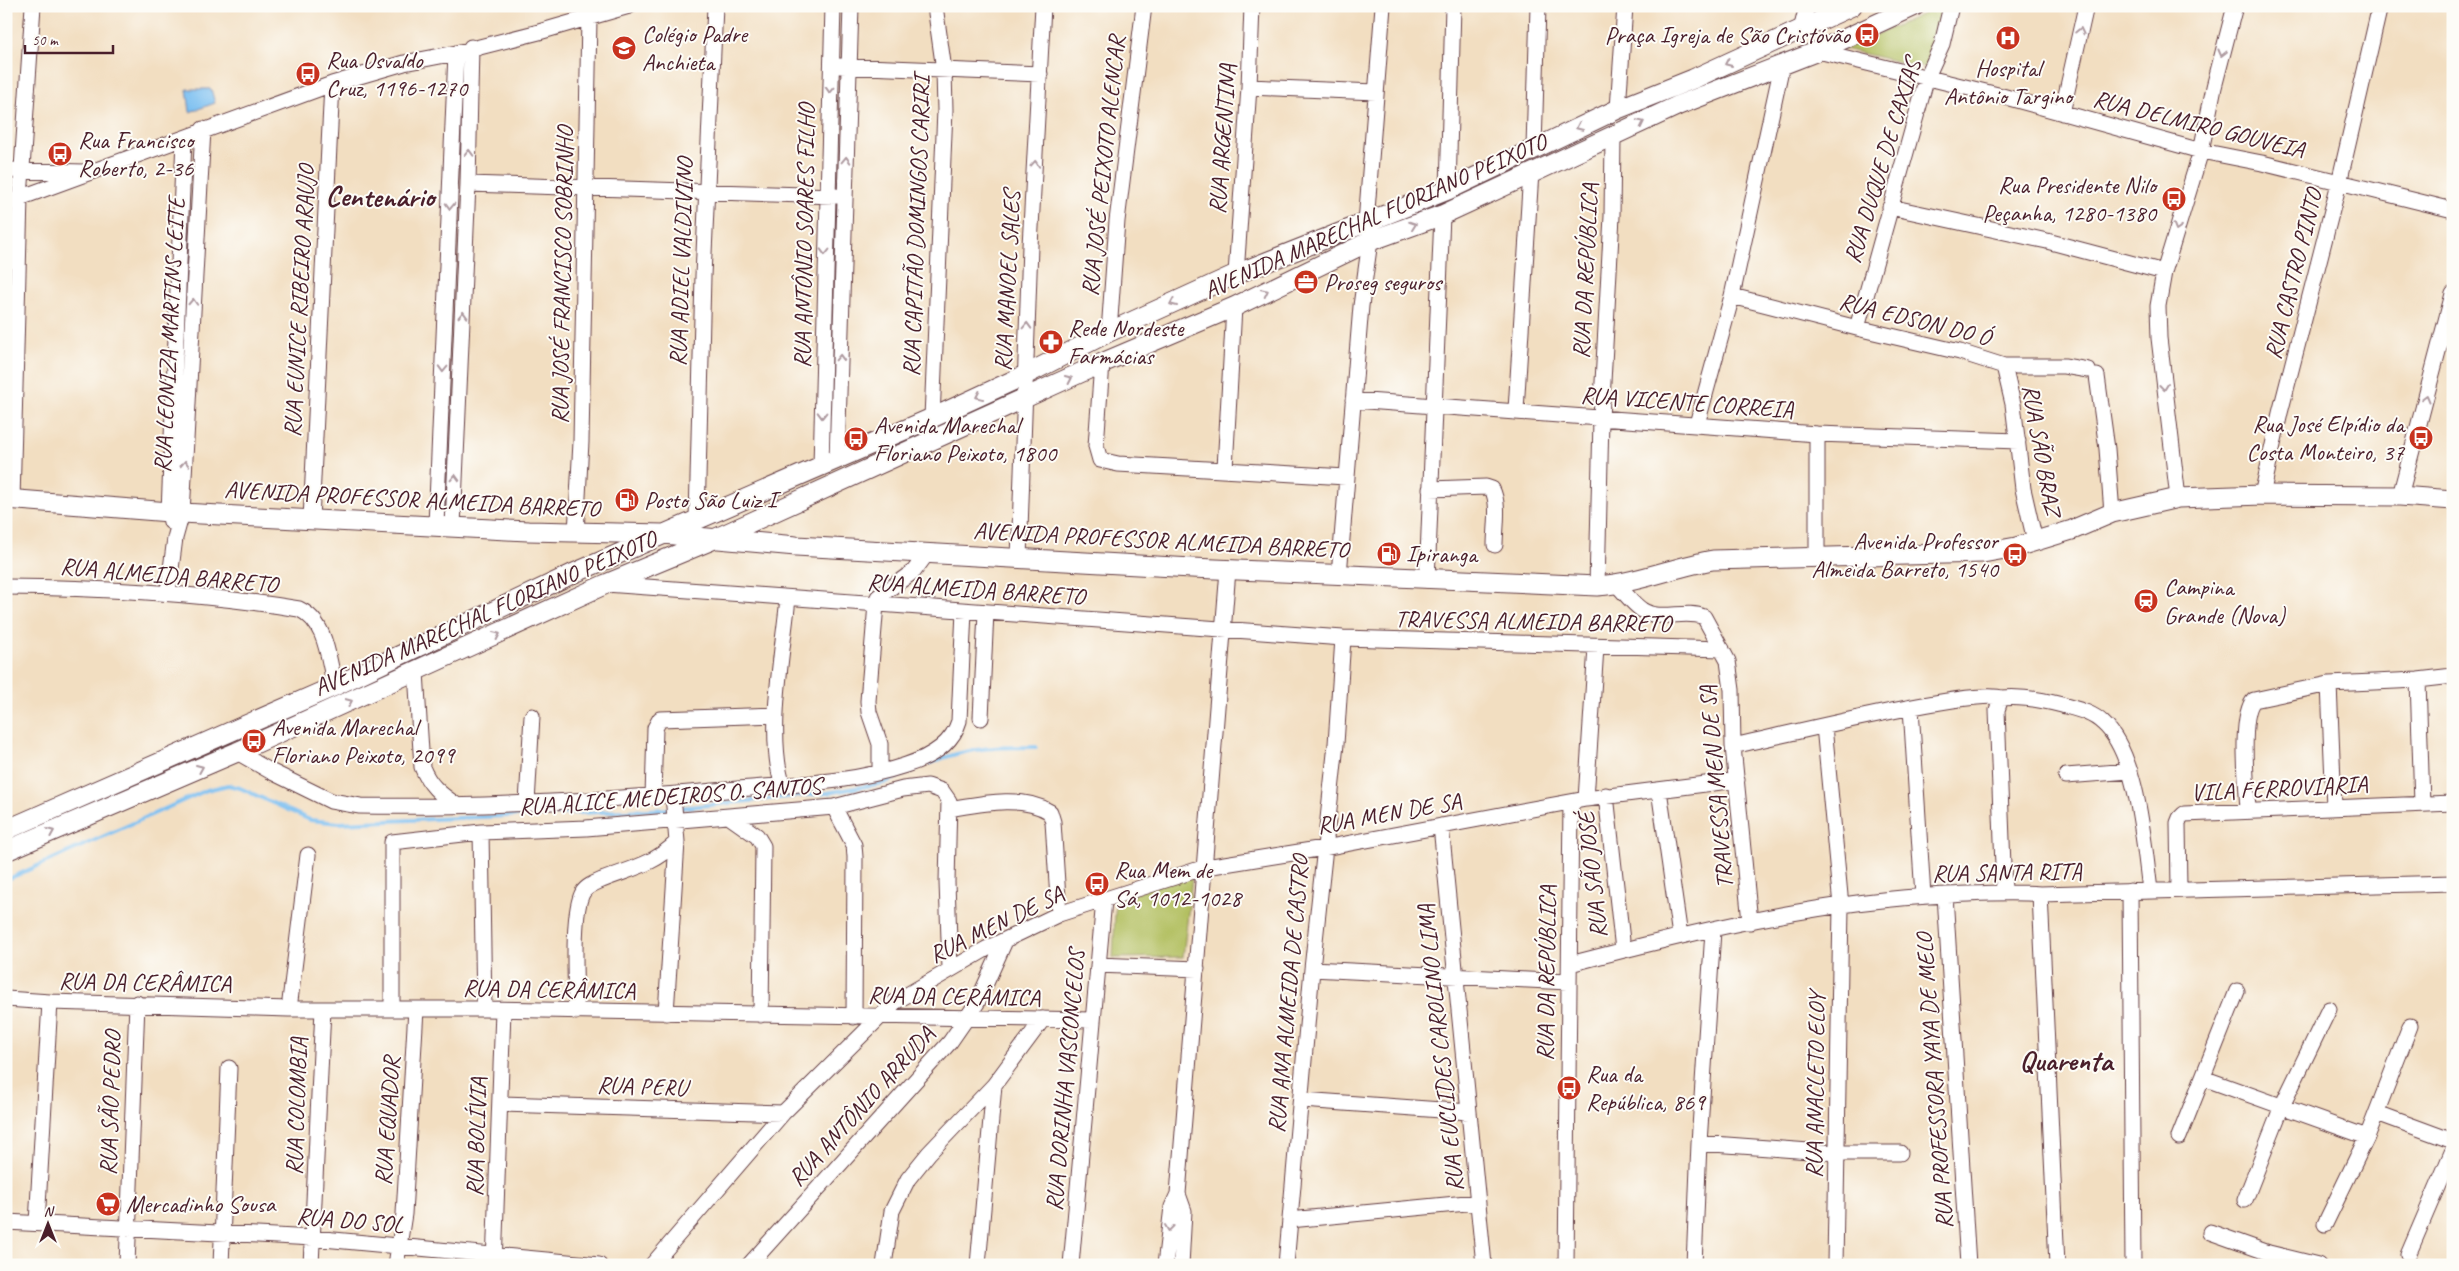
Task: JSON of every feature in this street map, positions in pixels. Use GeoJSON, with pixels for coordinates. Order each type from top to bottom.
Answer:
{"type":"FeatureCollection","features":[{"type":"Feature","properties":{"kind":"main road","name":"AVENIDA MARECHAL FLORIANO PEIXOTO"},"geometry":{"type":"LineString","coordinates":[[6,851],[237,752],[606,584],[712,540],[1102,363],[1234,307],[1368,232],[1534,148],[1618,109],[1693,79],[1852,6]]}},
{"type":"Feature","properties":{"kind":"main road","name":"AVENIDA MARECHAL FLORIANO PEIXOTO"},"geometry":{"type":"LineString","coordinates":[[6,830],[335,686],[572,574],[932,418],[1109,332],[1236,274],[1368,232],[1442,215],[1531,172],[1613,137],[1679,105],[1818,51],[1915,6]]}},
{"type":"Feature","properties":{"kind":"main road","name":"AVENIDA PROFESSOR ALMEIDA BARRETO"},"geometry":{"type":"LineString","coordinates":[[9,500],[176,513],[310,520],[576,533],[662,534],[712,540],[1228,570],[1597,586],[1617,585],[1687,564],[1713,560],[1983,553],[2035,542],[2072,530],[2112,513],[2178,498],[2262,494],[2400,496],[2453,500]]}},
{"type":"Feature","properties":{"kind":"street"},"geometry":{"type":"LineString","coordinates":[[9,500],[13,200],[22,171],[33,6]]}},
{"type":"Feature","properties":{"kind":"street"},"geometry":{"type":"LineString","coordinates":[[13,200],[332,84],[404,63],[456,53],[471,47],[630,6]]}},
{"type":"Feature","properties":{"kind":"street","name":"RUA ADIEL VALDIVINO"},"geometry":{"type":"LineString","coordinates":[[696,519],[706,192],[715,6]]}},
{"type":"Feature","properties":{"kind":"street","name":"RUA ANTÔNIO SOARES FILHO"},"geometry":{"type":"LineString","coordinates":[[829,462],[826,196],[832,6]]}},
{"type":"Feature","properties":{"kind":"street","name":"RUA ANTÔNIO SOARES FILHO"},"geometry":{"type":"LineString","coordinates":[[829,462],[844,196],[851,6]]}},
{"type":"Feature","properties":{"kind":"street","name":"RUA CAPITÃO DOMINGOS CARIRI"},"geometry":{"type":"LineString","coordinates":[[932,418],[946,110],[944,70],[935,6]]}},
{"type":"Feature","properties":{"kind":"street","name":"RUA MANOEL SALES"},"geometry":{"type":"LineString","coordinates":[[1019,558],[1025,374],[1043,6]]}},
{"type":"Feature","properties":{"kind":"street","name":"RUA JOSÉ PEIXOTO ALENCAR"},"geometry":{"type":"LineString","coordinates":[[1109,332],[1117,221],[1144,6]]}},
{"type":"Feature","properties":{"kind":"street","name":"RUA ARGENTINA"},"geometry":{"type":"LineString","coordinates":[[1236,274],[1249,87],[1252,6]]}},
{"type":"Feature","properties":{"kind":"street"},"geometry":{"type":"LineString","coordinates":[[1339,575],[1360,306],[1368,232],[1383,6]]}},
{"type":"Feature","properties":{"kind":"street"},"geometry":{"type":"LineString","coordinates":[[1448,190],[1453,6]]}},
{"type":"Feature","properties":{"kind":"street"},"geometry":{"type":"LineString","coordinates":[[1534,148],[1538,6]]}},
{"type":"Feature","properties":{"kind":"street"},"geometry":{"type":"LineString","coordinates":[[1618,109],[1625,6]]}},
{"type":"Feature","properties":{"kind":"street"},"geometry":{"type":"LineString","coordinates":[[1801,30],[1807,6]]}},
{"type":"Feature","properties":{"kind":"street","name":"RUA DUQUE DE CAXIAS"},"geometry":{"type":"LineString","coordinates":[[1856,328],[1927,77],[1942,44],[1951,6]]}},
{"type":"Feature","properties":{"kind":"street"},"geometry":{"type":"LineString","coordinates":[[2062,113],[2086,6]]}},
{"type":"Feature","properties":{"kind":"street"},"geometry":{"type":"LineString","coordinates":[[2178,498],[2158,338],[2158,306],[2164,272],[2201,151],[2214,87],[2235,6]]}},
{"type":"Feature","properties":{"kind":"street","name":"RUA CASTRO PINTO"},"geometry":{"type":"LineString","coordinates":[[2262,494],[2280,413],[2339,183],[2380,6]]}},
{"type":"Feature","properties":{"kind":"street","name":"RUA JOSÉ FRANCISCO SOBRINHO"},"geometry":{"type":"LineString","coordinates":[[576,533],[581,442],[589,18]]}},
{"type":"Feature","properties":{"kind":"street"},"geometry":{"type":"LineString","coordinates":[[445,526],[468,184],[471,47]]}},
{"type":"Feature","properties":{"kind":"street","name":"RUA DELMIRO GOUVEIA"},"geometry":{"type":"LineString","coordinates":[[1818,51],[1927,77],[2201,151],[2262,163],[2453,210]]}},
{"type":"Feature","properties":{"kind":"street"},"geometry":{"type":"LineString","coordinates":[[445,526],[456,53]]}},
{"type":"Feature","properties":{"kind":"street"},"geometry":{"type":"LineString","coordinates":[[831,65],[1040,74]]}},
{"type":"Feature","properties":{"kind":"street"},"geometry":{"type":"LineString","coordinates":[[1696,424],[1732,296],[1782,65]]}},
{"type":"Feature","properties":{"kind":"street","name":"RUA EUNICE RIBEIRO ARAUJO"},"geometry":{"type":"LineString","coordinates":[[310,520],[332,84]]}},
{"type":"Feature","properties":{"kind":"street"},"geometry":{"type":"LineString","coordinates":[[1249,87],[1376,92]]}},
{"type":"Feature","properties":{"kind":"street","name":"RUA LEONIZA MARTINS LEITE"},"geometry":{"type":"LineString","coordinates":[[176,513],[203,130]]}},
{"type":"Feature","properties":{"kind":"street","name":"RUA DA REPÚBLICA"},"geometry":{"type":"LineString","coordinates":[[1597,586],[1601,419],[1612,216],[1613,137]]}},
{"type":"Feature","properties":{"kind":"street","name":"RUA LEONIZA MARTINS LEITE"},"geometry":{"type":"LineString","coordinates":[[176,513],[184,139]]}},
{"type":"Feature","properties":{"kind":"street"},"geometry":{"type":"LineString","coordinates":[[6,170],[93,172]]}},
{"type":"Feature","properties":{"kind":"street"},"geometry":{"type":"LineString","coordinates":[[1516,410],[1531,172]]}},
{"type":"Feature","properties":{"kind":"street"},"geometry":{"type":"LineString","coordinates":[[468,184],[844,196]]}},
{"type":"Feature","properties":{"kind":"street"},"geometry":{"type":"LineString","coordinates":[[1890,207],[2047,241],[2164,272]]}},
{"type":"Feature","properties":{"kind":"street"},"geometry":{"type":"LineString","coordinates":[[1427,580],[1442,215]]}},
{"type":"Feature","properties":{"kind":"street"},"geometry":{"type":"LineString","coordinates":[[2400,496],[2453,294]]}},
{"type":"Feature","properties":{"kind":"street","name":"RUA EDSON DO Ó"},"geometry":{"type":"LineString","coordinates":[[1732,296],[1960,352],[2004,366],[2064,366],[2093,373],[2107,449],[2112,513]]}},
{"type":"Feature","properties":{"kind":"street"},"geometry":{"type":"LineString","coordinates":[[1224,468],[1234,307]]}},
{"type":"Feature","properties":{"kind":"street"},"geometry":{"type":"LineString","coordinates":[[1102,363],[1096,446],[1100,460],[1118,464],[1224,468],[1346,477]]}},
{"type":"Feature","properties":{"kind":"street","name":"RUA SÃO BRAZ"},"geometry":{"type":"LineString","coordinates":[[2004,366],[2018,441],[2023,488],[2035,542]]}},
{"type":"Feature","properties":{"kind":"street","name":"RUA VICENTE CORREIA"},"geometry":{"type":"LineString","coordinates":[[1353,400],[1516,410],[1601,419],[1696,424],[1817,434],[2018,441]]}},
{"type":"Feature","properties":{"kind":"street"},"geometry":{"type":"LineString","coordinates":[[1817,434],[1817,557]]}},
{"type":"Feature","properties":{"kind":"street"},"geometry":{"type":"LineString","coordinates":[[1430,488],[1486,487],[1492,489],[1496,511],[1495,545]]}},
{"type":"Feature","properties":{"kind":"street"},"geometry":{"type":"LineString","coordinates":[[168,592],[175,538],[176,513]]}},
{"type":"Feature","properties":{"kind":"street"},"geometry":{"type":"LineString","coordinates":[[880,772],[880,744],[869,712],[868,700],[876,604],[878,597],[914,571],[928,552]]}},
{"type":"Feature","properties":{"kind":"street"},"geometry":{"type":"LineString","coordinates":[[1165,1265],[1172,1207],[1178,1194],[1198,969],[1228,570]]}},
{"type":"Feature","properties":{"kind":"street","name":"RUA ALMEIDA BARRETO"},"geometry":{"type":"LineString","coordinates":[[606,584],[1343,638]]}},
{"type":"Feature","properties":{"kind":"street","name":"TRAVESSA MEN DE SA"},"geometry":{"type":"LineString","coordinates":[[1617,585],[1642,610],[1652,614],[1690,614],[1704,617],[1728,661],[1732,690],[1733,746],[1750,922]]}},
{"type":"Feature","properties":{"kind":"street","name":"RUA ALMEIDA BARRETO"},"geometry":{"type":"LineString","coordinates":[[6,587],[118,588],[272,604],[299,609],[309,613],[321,629],[335,686]]}},
{"type":"Feature","properties":{"kind":"street"},"geometry":{"type":"LineString","coordinates":[[783,786],[775,748],[776,715],[788,598]]}},
{"type":"Feature","properties":{"kind":"street","name":"RUA ALICE MEDEIROS O. SANTOS"},"geometry":{"type":"LineString","coordinates":[[392,1009],[392,842],[481,832],[586,828],[783,786],[827,782],[906,765],[928,756],[950,740],[959,721],[964,611]]}},
{"type":"Feature","properties":{"kind":"street"},"geometry":{"type":"LineString","coordinates":[[981,718],[986,612]]}},
{"type":"Feature","properties":{"kind":"street","name":"TRAVESSA ALMEIDA BARRETO"},"geometry":{"type":"LineString","coordinates":[[1343,638],[1596,647],[1722,649]]}},
{"type":"Feature","properties":{"kind":"street","name":"RUA ANA ALMEIDA DE CASTRO"},"geometry":{"type":"LineString","coordinates":[[1286,1265],[1302,1100],[1312,969],[1336,744],[1343,638]]}},
{"type":"Feature","properties":{"kind":"street"},"geometry":{"type":"LineString","coordinates":[[1586,799],[1596,647]]}},
{"type":"Feature","properties":{"kind":"street"},"geometry":{"type":"LineString","coordinates":[[416,672],[422,767],[434,788],[456,804]]}},
{"type":"Feature","properties":{"kind":"street"},"geometry":{"type":"LineString","coordinates":[[2248,810],[2246,724],[2248,706],[2254,700],[2328,684],[2418,680],[2453,676]]}},
{"type":"Feature","properties":{"kind":"street"},"geometry":{"type":"LineString","coordinates":[[2418,680],[2422,804]]}},
{"type":"Feature","properties":{"kind":"street"},"geometry":{"type":"LineString","coordinates":[[2328,684],[2334,807]]}},
{"type":"Feature","properties":{"kind":"street"},"geometry":{"type":"LineString","coordinates":[[1733,746],[1981,695],[2048,702],[2091,714],[2104,724],[2117,740],[2130,772],[2141,815],[2150,890]]}},
{"type":"Feature","properties":{"kind":"street"},"geometry":{"type":"LineString","coordinates":[[2004,892],[1997,710],[2005,698]]}},
{"type":"Feature","properties":{"kind":"street"},"geometry":{"type":"LineString","coordinates":[[1911,708],[1923,896]]}},
{"type":"Feature","properties":{"kind":"street"},"geometry":{"type":"LineString","coordinates":[[654,797],[655,728],[657,722],[664,718],[776,715]]}},
{"type":"Feature","properties":{"kind":"street"},"geometry":{"type":"LineString","coordinates":[[527,803],[532,716]]}},
{"type":"Feature","properties":{"kind":"street","name":"RUA ANACLETO ELOY"},"geometry":{"type":"LineString","coordinates":[[1824,726],[1841,906],[1835,1265]]}},
{"type":"Feature","properties":{"kind":"street","name":"RUA ALICE MEDEIROS O. SANTOS"},"geometry":{"type":"LineString","coordinates":[[237,752],[270,772],[331,801],[360,806],[572,802],[654,797],[674,809],[730,817],[834,807],[917,787],[936,788],[948,802]]}},
{"type":"Feature","properties":{"kind":"street"},"geometry":{"type":"LineString","coordinates":[[2066,776],[2130,772]]}},
{"type":"Feature","properties":{"kind":"street","name":"RUA MEN DE SA"},"geometry":{"type":"LineString","coordinates":[[652,1265],[783,1113],[895,1002],[950,969],[1059,914],[1206,866],[1324,848],[1606,795],[1737,780]]}},
{"type":"Feature","properties":{"kind":"street"},"geometry":{"type":"LineString","coordinates":[[1659,790],[1680,936]]}},
{"type":"Feature","properties":{"kind":"street","name":"RUA SÃO JOSÉ"},"geometry":{"type":"LineString","coordinates":[[1606,795],[1623,950]]}},
{"type":"Feature","properties":{"kind":"street"},"geometry":{"type":"LineString","coordinates":[[950,969],[947,882],[948,802],[994,802],[1030,806],[1050,812],[1059,914]]}},
{"type":"Feature","properties":{"kind":"street","name":"RUA DA REPÚBLICA"},"geometry":{"type":"LineString","coordinates":[[1566,1265],[1570,803]]}},
{"type":"Feature","properties":{"kind":"street","name":"VILA FERROVIARIA"},"geometry":{"type":"LineString","coordinates":[[2179,889],[2180,818],[2184,814],[2193,812],[2453,803]]}},
{"type":"Feature","properties":{"kind":"street"},"geometry":{"type":"LineString","coordinates":[[834,807],[854,844],[854,1017]]}},
{"type":"Feature","properties":{"kind":"street"},"geometry":{"type":"LineString","coordinates":[[666,1013],[677,842],[674,809]]}},
{"type":"Feature","properties":{"kind":"street"},"geometry":{"type":"LineString","coordinates":[[730,817],[757,836],[762,846],[761,1014]]}},
{"type":"Feature","properties":{"kind":"street","name":"RUA EUCLIDES CAROLINO LIMA"},"geometry":{"type":"LineString","coordinates":[[1441,826],[1484,1265]]}},
{"type":"Feature","properties":{"kind":"street"},"geometry":{"type":"LineString","coordinates":[[481,832],[484,1009]]}},
{"type":"Feature","properties":{"kind":"street"},"geometry":{"type":"LineString","coordinates":[[576,1012],[577,915],[583,892],[589,886],[603,880],[646,865],[677,842]]}},
{"type":"Feature","properties":{"kind":"street"},"geometry":{"type":"LineString","coordinates":[[289,1009],[308,855]]}},
{"type":"Feature","properties":{"kind":"street","name":"RUA SANTA RITA"},"geometry":{"type":"LineString","coordinates":[[1570,964],[1680,936],[1713,931],[1750,922],[1841,906],[1923,896],[2004,892],[2040,894],[2453,883]]}},
{"type":"Feature","properties":{"kind":"street"},"geometry":{"type":"LineString","coordinates":[[2130,891],[2132,1265]]}},
{"type":"Feature","properties":{"kind":"street"},"geometry":{"type":"LineString","coordinates":[[2040,894],[2057,1265]]}},
{"type":"Feature","properties":{"kind":"street","name":"RUA PROFESSORA YAYA DE MELO"},"geometry":{"type":"LineString","coordinates":[[1945,895],[1968,1265]]}},
{"type":"Feature","properties":{"kind":"street","name":"RUA DORINHA VASCONCELOS"},"geometry":{"type":"LineString","coordinates":[[1071,1265],[1104,900]]}},
{"type":"Feature","properties":{"kind":"street"},"geometry":{"type":"LineString","coordinates":[[1694,1265],[1699,1143],[1713,931]]}},
{"type":"Feature","properties":{"kind":"street","name":"RUA ANTÔNIO ARRUDA"},"geometry":{"type":"LineString","coordinates":[[749,1265],[950,1042],[967,1019],[1005,940]]}},
{"type":"Feature","properties":{"kind":"street"},"geometry":{"type":"LineString","coordinates":[[1098,964],[1198,969]]}},
{"type":"Feature","properties":{"kind":"street"},"geometry":{"type":"LineString","coordinates":[[1312,969],[1456,978],[1568,982]]}},
{"type":"Feature","properties":{"kind":"street"},"geometry":{"type":"LineString","coordinates":[[2179,1138],[2238,991]]}},
{"type":"Feature","properties":{"kind":"street","name":"RUA DA CERÂMICA"},"geometry":{"type":"LineString","coordinates":[[6,999],[289,1009],[484,1009],[878,1018],[1092,1020]]}},
{"type":"Feature","properties":{"kind":"street"},"geometry":{"type":"LineString","coordinates":[[37,1223],[50,1002]]}},
{"type":"Feature","properties":{"kind":"street","name":"RUA SÃO PEDRO"},"geometry":{"type":"LineString","coordinates":[[126,1265],[137,1003]]}},
{"type":"Feature","properties":{"kind":"street","name":"RUA COLOMBIA"},"geometry":{"type":"LineString","coordinates":[[312,1265],[322,1009]]}},
{"type":"Feature","properties":{"kind":"street","name":"RUA EQUADOR"},"geometry":{"type":"LineString","coordinates":[[396,1265],[400,1247],[416,1009]]}},
{"type":"Feature","properties":{"kind":"street"},"geometry":{"type":"LineString","coordinates":[[2245,1200],[2282,1106],[2328,1009]]}},
{"type":"Feature","properties":{"kind":"street","name":"RUA BOLÍVIA"},"geometry":{"type":"LineString","coordinates":[[494,1260],[503,1010]]}},
{"type":"Feature","properties":{"kind":"street"},"geometry":{"type":"LineString","coordinates":[[884,1265],[892,1211],[908,1179],[929,1153],[994,1085],[1043,1019]]}},
{"type":"Feature","properties":{"kind":"street"},"geometry":{"type":"LineString","coordinates":[[2326,1224],[2367,1138],[2410,1026]]}},
{"type":"Feature","properties":{"kind":"street"},"geometry":{"type":"LineString","coordinates":[[220,1265],[229,1068]]}},
{"type":"Feature","properties":{"kind":"street"},"geometry":{"type":"LineString","coordinates":[[2203,1078],[2367,1138]]}},
{"type":"Feature","properties":{"kind":"street"},"geometry":{"type":"LineString","coordinates":[[978,1265],[994,1085]]}},
{"type":"Feature","properties":{"kind":"street"},"geometry":{"type":"LineString","coordinates":[[1302,1100],[1469,1112]]}},
{"type":"Feature","properties":{"kind":"street","name":"RUA PERU"},"geometry":{"type":"LineString","coordinates":[[500,1104],[783,1113]]}},
{"type":"Feature","properties":{"kind":"street"},"geometry":{"type":"LineString","coordinates":[[2377,1112],[2453,1141]]}},
{"type":"Feature","properties":{"kind":"street"},"geometry":{"type":"LineString","coordinates":[[1699,1143],[1837,1152],[1900,1152]]}},
{"type":"Feature","properties":{"kind":"street"},"geometry":{"type":"LineString","coordinates":[[2408,1255],[2451,1158]]}},
{"type":"Feature","properties":{"kind":"street"},"geometry":{"type":"LineString","coordinates":[[1178,1194],[1184,1212],[1181,1265]]}},
{"type":"Feature","properties":{"kind":"street"},"geometry":{"type":"LineString","coordinates":[[1290,1220],[1478,1202]]}},
{"type":"Feature","properties":{"kind":"street","name":"RUA DO SOL"},"geometry":{"type":"LineString","coordinates":[[6,1222],[313,1238],[400,1247],[494,1260],[599,1265]]}},
{"type":"Feature","properties":{"kind":"street"},"geometry":{"type":"LineString","coordinates":[[2210,1232],[2266,1259],[2318,1265]]}},
{"type":"Feature","properties":{"kind":"green space"},"geometry":{"type":"Polygon","coordinates":[[[1941,6],[1947,6],[1934,70],[1844,49],[1941,6]]]}},
{"type":"Feature","properties":{"kind":"green space"},"geometry":{"type":"Polygon","coordinates":[[[1193,870],[1183,957],[1113,958],[1116,892],[1193,870]]]}},
{"type":"Feature","properties":{"kind":"water"},"geometry":{"type":"Polygon","coordinates":[[[187,89],[211,89],[215,103],[190,112],[187,89]]]}},
{"type":"Feature","properties":{"kind":"waterway"},"geometry":{"type":"LineString","coordinates":[[930,763],[957,754],[982,749],[1036,747]]}},
{"type":"Feature","properties":{"kind":"waterway"},"geometry":{"type":"LineString","coordinates":[[679,808],[827,793],[884,783],[917,768]]}},
{"type":"Feature","properties":{"kind":"waterway"},"geometry":{"type":"LineString","coordinates":[[6,880],[207,790],[228,785],[240,788],[310,820],[339,823],[672,809]]}},
{"type":"Feature","properties":{"kind":"place","name":"Praça Igreja de São Cristóvão"},"geometry":{"type":"Point","coordinates":[1867,35]}},
{"type":"Feature","properties":{"kind":"place","name":"Hospital Antônio Targino"},"geometry":{"type":"Point","coordinates":[2008,38]}},
{"type":"Feature","properties":{"kind":"place","name":"Colégio Padre Anchieta"},"geometry":{"type":"Point","coordinates":[624,48]}},
{"type":"Feature","properties":{"kind":"place","name":"Rua Osvaldo Cruz, 1196-1270"},"geometry":{"type":"Point","coordinates":[308,74]}},
{"type":"Feature","properties":{"kind":"place","name":"Rua Francisco Roberto, 2-36"},"geometry":{"type":"Point","coordinates":[60,154]}},
{"type":"Feature","properties":{"kind":"place","name":"Rua Presidente Nilo Peçanha, 1280-1380"},"geometry":{"type":"Point","coordinates":[2174,199]}},
{"type":"Feature","properties":{"kind":"place","name":"Proseg seguros"},"geometry":{"type":"Point","coordinates":[1306,282]}},
{"type":"Feature","properties":{"kind":"place","name":"Rede Nordeste Farmácias"},"geometry":{"type":"Point","coordinates":[1051,342]}},
{"type":"Feature","properties":{"kind":"place","name":"Rua José Elpídio da Costa Monteiro, 37"},"geometry":{"type":"Point","coordinates":[2421,438]}},
{"type":"Feature","properties":{"kind":"place","name":"Avenida Marechal Floriano Peixoto, 1800"},"geometry":{"type":"Point","coordinates":[856,439]}},
{"type":"Feature","properties":{"kind":"place","name":"Posto São Luiz I"},"geometry":{"type":"Point","coordinates":[627,500]}},
{"type":"Feature","properties":{"kind":"place","name":"Ipiranga"},"geometry":{"type":"Point","coordinates":[1389,554]}},
{"type":"Feature","properties":{"kind":"place","name":"Avenida Professor Almeida Barreto, 1540"},"geometry":{"type":"Point","coordinates":[2015,555]}},
{"type":"Feature","properties":{"kind":"place","name":"Campina Grande (Nova)"},"geometry":{"type":"Point","coordinates":[2146,601]}},
{"type":"Feature","properties":{"kind":"place","name":"Avenida Marechal Floriano Peixoto, 2099"},"geometry":{"type":"Point","coordinates":[254,741]}},
{"type":"Feature","properties":{"kind":"place","name":"Rua Mem de Sá, 1012-1028"},"geometry":{"type":"Point","coordinates":[1097,884]}},
{"type":"Feature","properties":{"kind":"place","name":"Rua da República, 869"},"geometry":{"type":"Point","coordinates":[1569,1088]}},
{"type":"Feature","properties":{"kind":"place","name":"Mercadinho Sousa"},"geometry":{"type":"Point","coordinates":[108,1204]}},
{"type":"Feature","properties":{"kind":"district","name":"Centenário"},"geometry":{"type":"Point","coordinates":[380,196]}},
{"type":"Feature","properties":{"kind":"district","name":"Quarenta"},"geometry":{"type":"Point","coordinates":[2066,1060]}}]}
